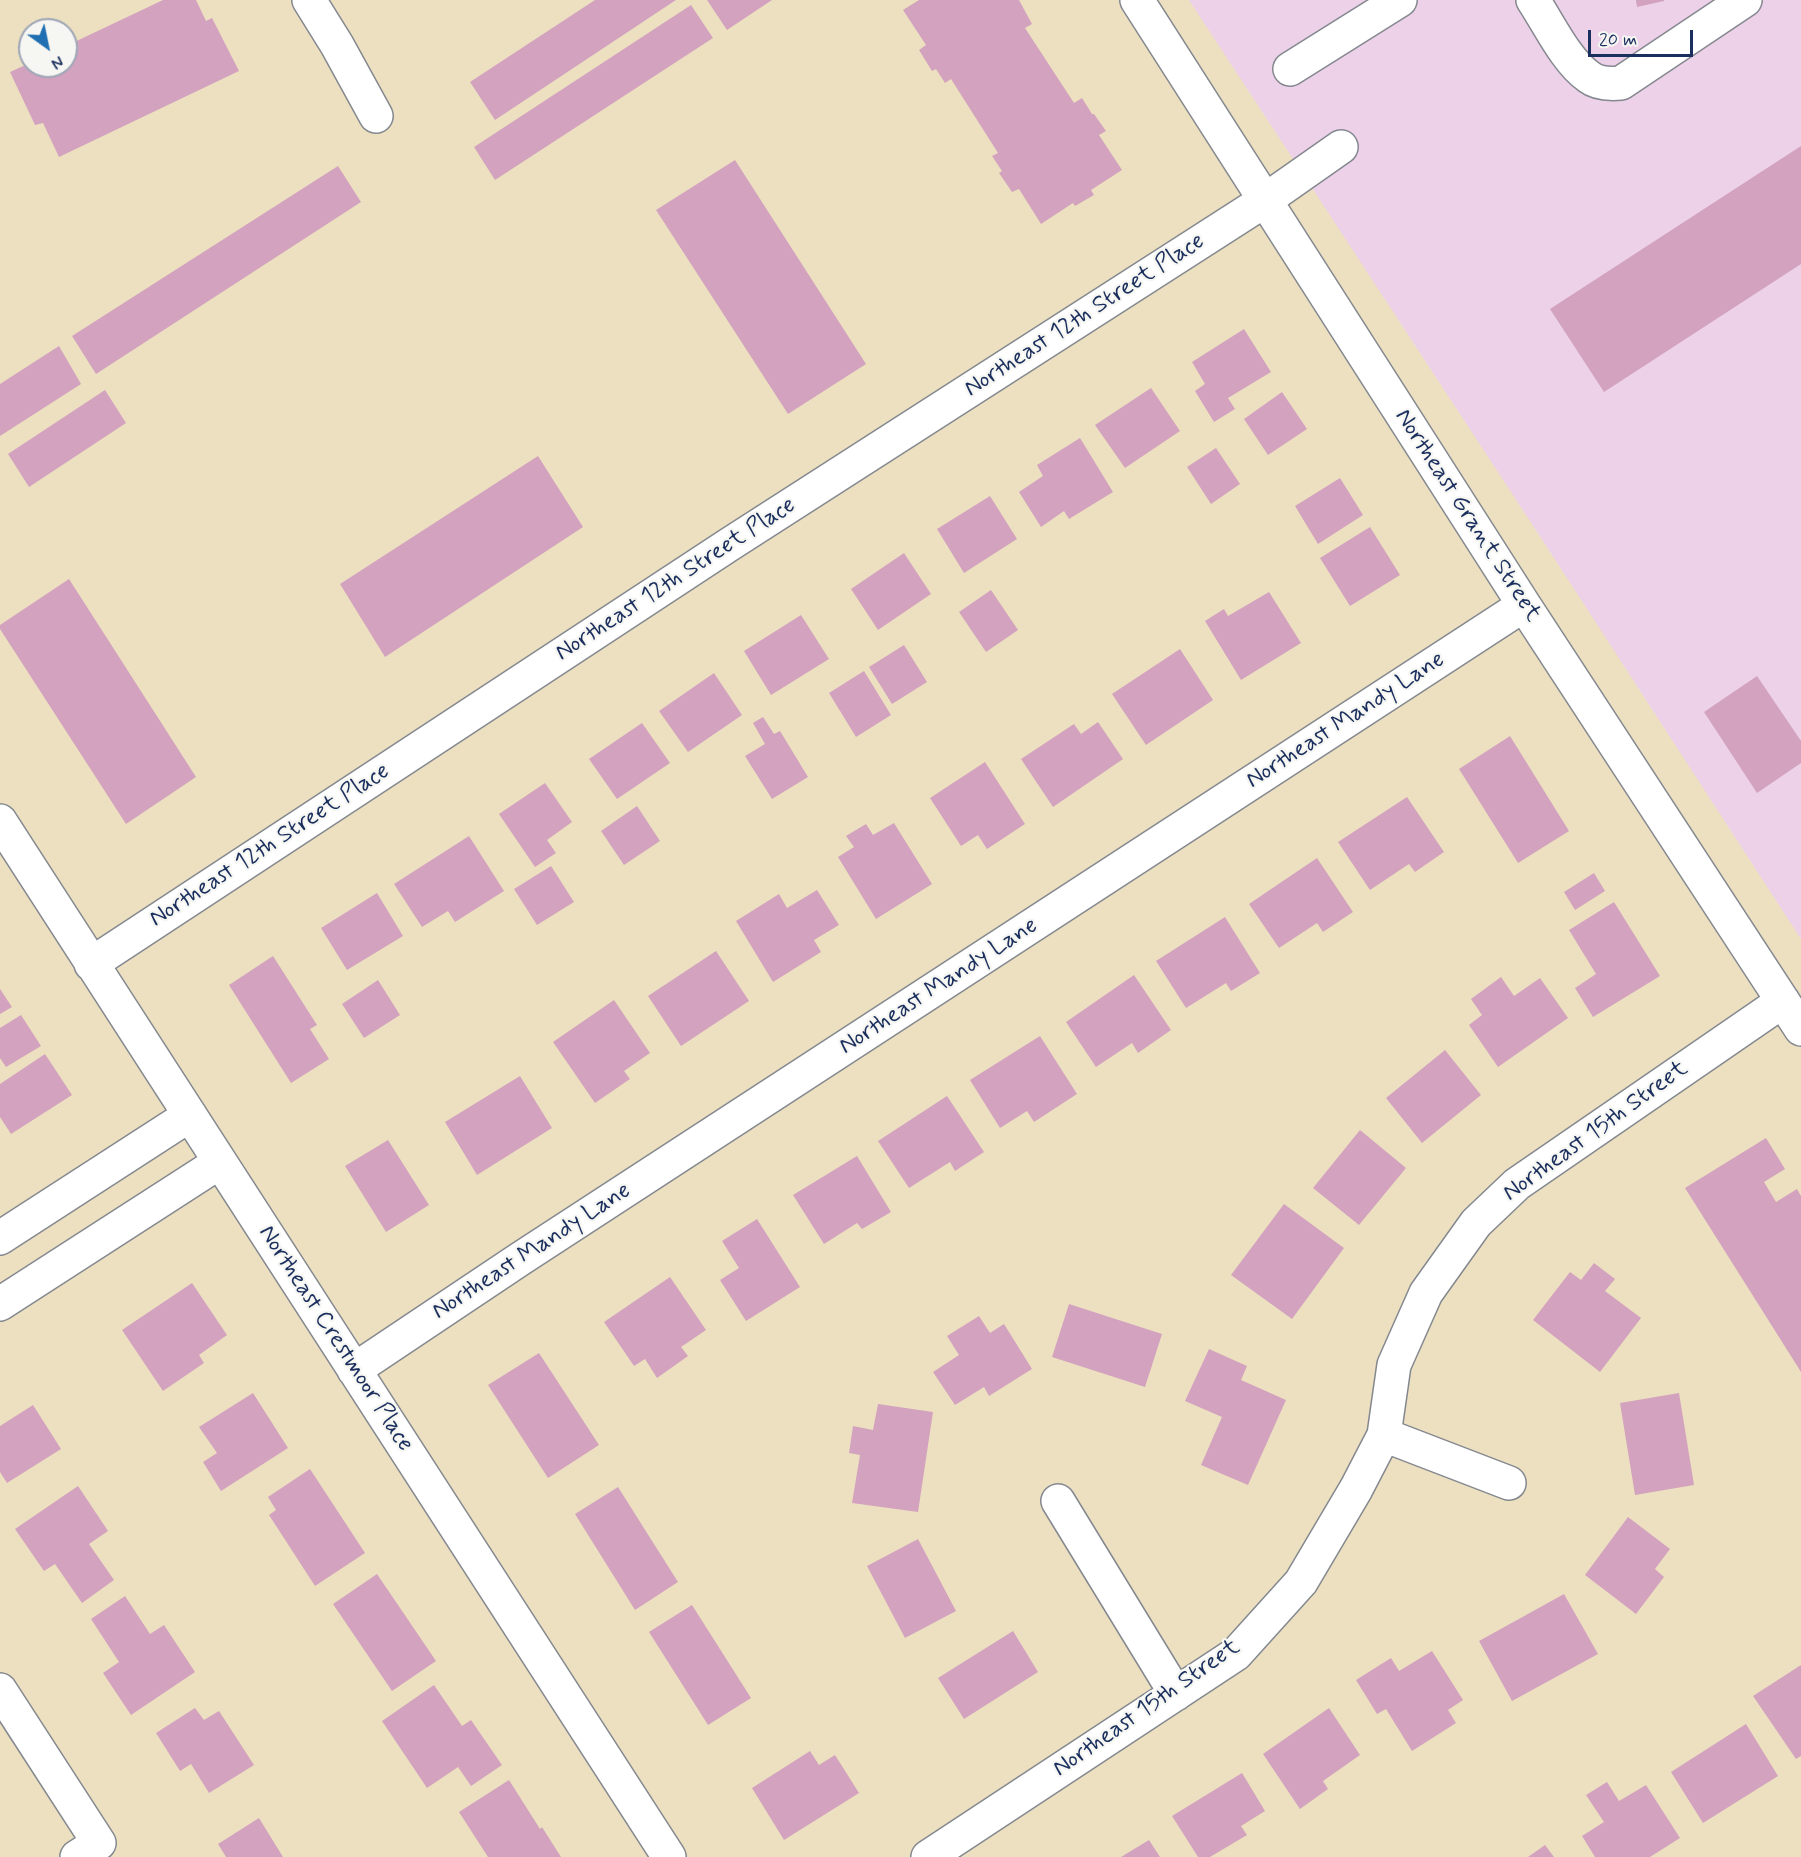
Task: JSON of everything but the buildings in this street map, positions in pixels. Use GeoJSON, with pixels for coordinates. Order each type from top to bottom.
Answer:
{"type":"FeatureCollection","features":[{"type":"Feature","properties":{"kind":"street"},"geometry":{"type":"LineString","coordinates":[[309,0],[376,116]]}},
{"type":"Feature","properties":{"kind":"street","name":"Northeast Grant Street"},"geometry":{"type":"LineString","coordinates":[[1137,0],[1524,605],[1801,1029]]}},
{"type":"Feature","properties":{"kind":"street"},"geometry":{"type":"LineString","coordinates":[[1290,69],[1400,0]]}},
{"type":"Feature","properties":{"kind":"street"},"geometry":{"type":"LineString","coordinates":[[1533,0],[1574,65],[1590,78],[1608,84],[1621,83],[1744,0]]}},
{"type":"Feature","properties":{"kind":"street","name":"Northeast 12th Street Place"},"geometry":{"type":"LineString","coordinates":[[91,964],[730,544],[1264,201],[1341,147]]}},
{"type":"Feature","properties":{"kind":"street","name":"Northeast Mandy Lane"},"geometry":{"type":"LineString","coordinates":[[354,1370],[520,1259],[1524,605]]}},
{"type":"Feature","properties":{"kind":"street","name":"Northeast Crestmoor Place"},"geometry":{"type":"LineString","coordinates":[[0,821],[669,1857]]}},
{"type":"Feature","properties":{"kind":"street","name":"Northeast 15th Street"},"geometry":{"type":"LineString","coordinates":[[928,1857],[1236,1654],[1301,1582],[1356,1489],[1384,1435],[1394,1365],[1412,1323],[1426,1293],[1476,1222],[1517,1184],[1783,1001]]}},
{"type":"Feature","properties":{"kind":"street"},"geometry":{"type":"LineString","coordinates":[[0,1238],[190,1115]]}},
{"type":"Feature","properties":{"kind":"street"},"geometry":{"type":"LineString","coordinates":[[0,1304],[220,1162]]}},
{"type":"Feature","properties":{"kind":"street"},"geometry":{"type":"LineString","coordinates":[[1384,1435],[1509,1483]]}},
{"type":"Feature","properties":{"kind":"street"},"geometry":{"type":"LineString","coordinates":[[1058,1501],[1176,1694]]}},
{"type":"Feature","properties":{"kind":"street"},"geometry":{"type":"LineString","coordinates":[[0,1690],[88,1850]]}},
{"type":"Feature","properties":{"kind":"shaded area"},"geometry":{"type":"Polygon","coordinates":[[[1189,0],[1801,0],[1801,939],[1530,521],[1189,0]]]}}]}
